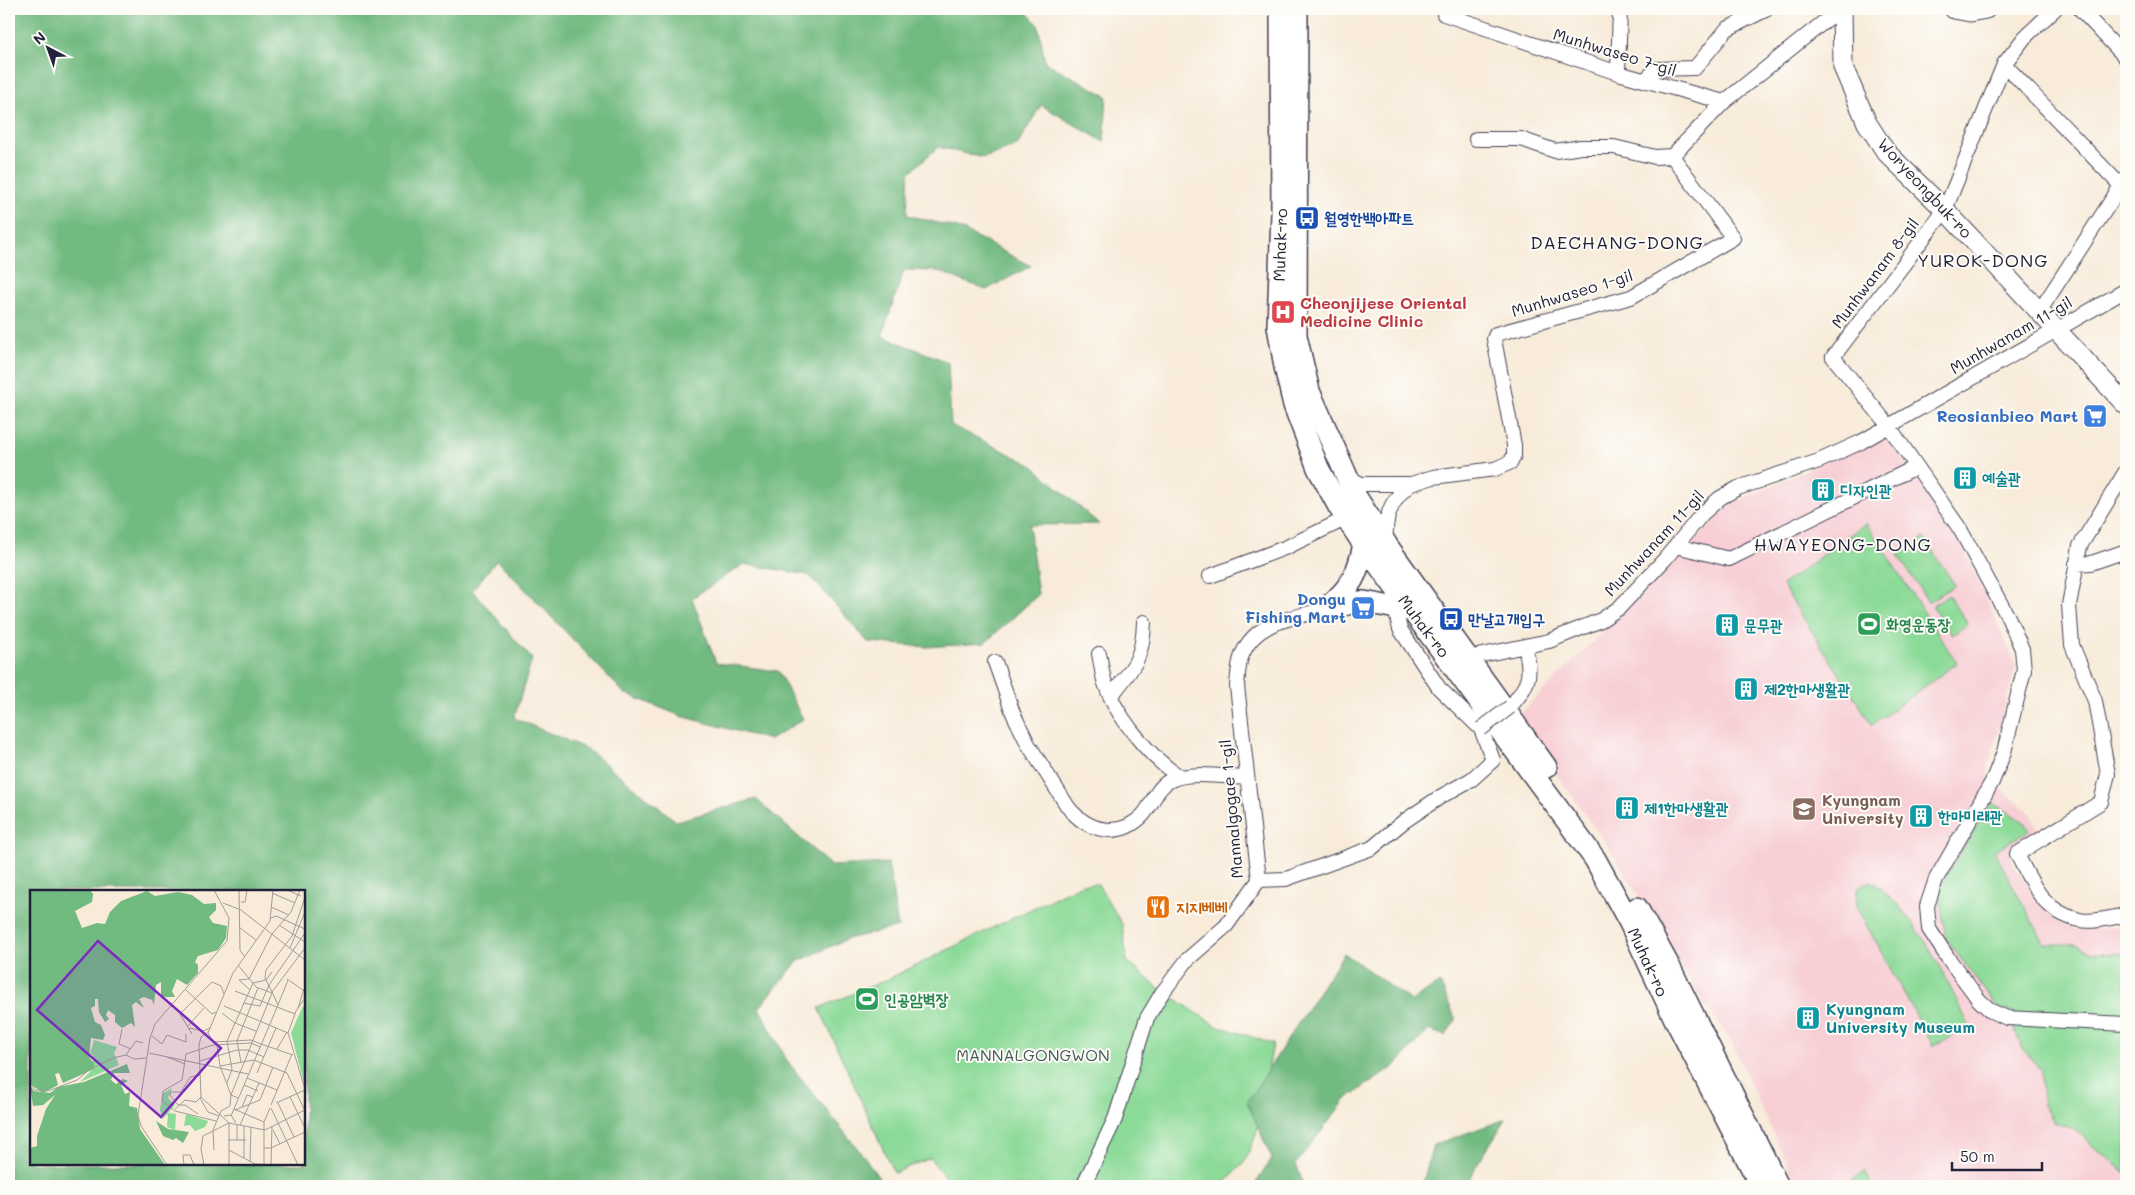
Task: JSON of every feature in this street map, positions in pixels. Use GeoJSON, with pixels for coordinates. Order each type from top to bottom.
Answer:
{"type":"FeatureCollection","features":[{"type":"Feature","properties":{"kind":"main road","name":"Muhak-ro"},"geometry":{"type":"LineString","coordinates":[[1281,9],[1282,213],[1278,326],[1294,405],[1318,468],[1347,518],[1386,576],[1404,609],[1595,859],[1630,923],[1674,1017],[1761,1186]]}},
{"type":"Feature","properties":{"kind":"main road","name":"Muhak-ro"},"geometry":{"type":"LineString","coordinates":[[1297,9],[1296,336],[1309,391],[1356,497],[1386,544],[1600,842],[1670,966],[1778,1186]]}},
{"type":"Feature","properties":{"kind":"main road","name":"Woryeongbuk-ro"},"geometry":{"type":"LineString","coordinates":[[1841,9],[1843,67],[1867,123],[1886,152],[1945,210],[2126,405]]}},
{"type":"Feature","properties":{"kind":"main road"},"geometry":{"type":"LineString","coordinates":[[1959,9],[1970,12],[1986,9]]}},
{"type":"Feature","properties":{"kind":"main road"},"geometry":{"type":"LineString","coordinates":[[1324,610],[1353,582],[1358,572],[1364,545]]}},
{"type":"Feature","properties":{"kind":"main road"},"geometry":{"type":"LineString","coordinates":[[1324,610],[1355,602],[1404,609]]}},
{"type":"Feature","properties":{"kind":"street","name":"Munhwaseo 7-gil"},"geometry":{"type":"LineString","coordinates":[[1444,9],[1444,14],[1618,74],[1724,102]]}},
{"type":"Feature","properties":{"kind":"street"},"geometry":{"type":"LineString","coordinates":[[1618,74],[1620,9]]}},
{"type":"Feature","properties":{"kind":"street"},"geometry":{"type":"LineString","coordinates":[[1645,80],[1656,69],[1695,68],[1727,29],[1767,9]]}},
{"type":"Feature","properties":{"kind":"street"},"geometry":{"type":"LineString","coordinates":[[1476,139],[1521,139],[1554,152],[1581,147],[1614,147],[1655,157],[1672,156],[1724,102],[1841,9]]}},
{"type":"Feature","properties":{"kind":"street","name":"Munhwanam 8-gil"},"geometry":{"type":"LineString","coordinates":[[1888,426],[1833,357],[1945,210],[2004,64],[2025,37],[2056,9]]}},
{"type":"Feature","properties":{"kind":"street"},"geometry":{"type":"LineString","coordinates":[[2080,9],[2126,58]]}},
{"type":"Feature","properties":{"kind":"street"},"geometry":{"type":"LineString","coordinates":[[2004,64],[2124,182],[2039,312]]}},
{"type":"Feature","properties":{"kind":"street","name":"Munhwaseo 1-gil"},"geometry":{"type":"LineString","coordinates":[[1346,475],[1361,484],[1411,484],[1433,477],[1496,469],[1508,465],[1512,460],[1514,451],[1508,406],[1494,339],[1496,334],[1631,297],[1733,238],[1672,156]]}},
{"type":"Feature","properties":{"kind":"street","name":"Munhwanam 11-gil"},"geometry":{"type":"LineString","coordinates":[[1468,658],[1549,641],[1601,620],[1620,608],[1702,514],[1720,498],[1738,488],[1819,461],[1860,442],[2126,290]]}},
{"type":"Feature","properties":{"kind":"street"},"geometry":{"type":"LineString","coordinates":[[1888,426],[1960,529],[2005,611],[2022,649],[2024,670],[2004,752],[1992,782],[1936,879],[1927,906],[1929,929],[1979,1000],[1991,1010],[2007,1018],[2126,1024]]}},
{"type":"Feature","properties":{"kind":"street"},"geometry":{"type":"LineString","coordinates":[[1676,546],[1729,559],[1916,468]]}},
{"type":"Feature","properties":{"kind":"street"},"geometry":{"type":"LineString","coordinates":[[2126,471],[2080,546],[2070,605],[2072,646],[2095,701],[2108,774],[2101,802],[2017,854],[2038,894],[2054,911],[2082,921],[2126,915]]}},
{"type":"Feature","properties":{"kind":"street"},"geometry":{"type":"LineString","coordinates":[[1386,544],[1387,516],[1398,497],[1411,484]]}},
{"type":"Feature","properties":{"kind":"street"},"geometry":{"type":"LineString","coordinates":[[1210,576],[1288,547],[1347,518]]}},
{"type":"Feature","properties":{"kind":"street"},"geometry":{"type":"LineString","coordinates":[[2076,564],[2091,563],[2126,550]]}},
{"type":"Feature","properties":{"kind":"street"},"geometry":{"type":"LineString","coordinates":[[1259,880],[1286,879],[1372,848],[1410,817],[1472,779],[1493,760],[1481,729],[1439,688],[1400,629],[1404,609]]}},
{"type":"Feature","properties":{"kind":"street","name":"Mannalgogae 1-gil"},"geometry":{"type":"LineString","coordinates":[[1083,1186],[1115,1119],[1147,1018],[1188,959],[1226,926],[1259,880],[1237,686],[1241,656],[1253,635],[1269,625],[1324,610]]}},
{"type":"Feature","properties":{"kind":"street"},"geometry":{"type":"LineString","coordinates":[[1111,696],[1140,656],[1144,622]]}},
{"type":"Feature","properties":{"kind":"street"},"geometry":{"type":"LineString","coordinates":[[1481,729],[1510,707],[1523,692],[1530,668],[1525,646]]}},
{"type":"Feature","properties":{"kind":"street"},"geometry":{"type":"LineString","coordinates":[[1099,654],[1105,681],[1111,696],[1153,757],[1179,776]]}},
{"type":"Feature","properties":{"kind":"street"},"geometry":{"type":"LineString","coordinates":[[996,662],[1013,713],[1028,744],[1068,807],[1083,823],[1104,830],[1126,826],[1144,814],[1165,783],[1179,776],[1247,778]]}},
{"type":"Feature","properties":{"kind":"shaded area","name":"Kyungnam University"},"geometry":{"type":"Polygon","coordinates":[[[1884,434],[1954,527],[2016,665],[1987,772],[1997,786],[2030,813],[2039,833],[2009,851],[2015,867],[2041,907],[2058,921],[2077,930],[2126,926],[2126,1186],[1797,1186],[1729,1037],[1704,1004],[1610,849],[1516,718],[1730,505],[1884,434]]]}},
{"type":"Feature","properties":{"kind":"green space"},"geometry":{"type":"Polygon","coordinates":[[[9,9],[1023,9],[1038,24],[1045,62],[1107,96],[1104,142],[1041,105],[1017,146],[984,158],[938,147],[909,173],[907,215],[961,229],[1031,266],[986,290],[938,271],[904,270],[882,336],[948,362],[951,425],[1032,465],[1099,524],[1029,525],[1038,595],[985,643],[927,647],[868,642],[809,575],[744,564],[692,598],[716,663],[778,671],[803,719],[770,740],[681,716],[624,693],[497,560],[472,590],[532,659],[514,718],[587,749],[676,821],[756,799],[831,866],[888,863],[898,927],[847,939],[797,962],[759,1008],[788,1062],[866,1159],[884,1186],[9,1186],[9,9]]]}},
{"type":"Feature","properties":{"kind":"green space","name":"화영운동장"},"geometry":{"type":"Polygon","coordinates":[[[1866,523],[1957,663],[1872,725],[1782,585],[1866,523]]]}},
{"type":"Feature","properties":{"kind":"green space"},"geometry":{"type":"Polygon","coordinates":[[[1924,538],[1955,585],[1928,602],[1898,555],[1924,538]]]}},
{"type":"Feature","properties":{"kind":"green space"},"geometry":{"type":"Polygon","coordinates":[[[1949,595],[1968,624],[1952,635],[1932,606],[1949,595]]]}},
{"type":"Feature","properties":{"kind":"green space"},"geometry":{"type":"Polygon","coordinates":[[[1992,802],[2024,822],[2029,831],[1994,851],[2045,944],[2077,944],[2091,953],[2126,954],[2126,1174],[2073,1128],[2054,1123],[2043,1105],[2041,1071],[2023,1049],[2014,1028],[2015,1013],[1998,1008],[1946,939],[1938,889],[1992,802]]]}},
{"type":"Feature","properties":{"kind":"green space"},"geometry":{"type":"Polygon","coordinates":[[[1871,881],[1888,895],[1917,929],[1940,967],[1970,1027],[1933,1046],[1857,908],[1857,889],[1871,881]]]}},
{"type":"Feature","properties":{"kind":"green space","name":"MANNALGONGWON"},"geometry":{"type":"Polygon","coordinates":[[[1082,884],[1098,884],[1122,924],[1127,961],[1156,986],[1215,1025],[1273,1044],[1256,1135],[1244,1163],[1221,1186],[952,1186],[930,1158],[894,1173],[819,1008],[886,980],[1082,884]]]}},
{"type":"Feature","properties":{"kind":"green space"},"geometry":{"type":"Polygon","coordinates":[[[1344,953],[1411,1001],[1440,983],[1456,1020],[1445,1036],[1429,1030],[1394,1067],[1347,1098],[1296,1164],[1304,1186],[1254,1186],[1272,1159],[1247,1102],[1344,953]]]}},
{"type":"Feature","properties":{"kind":"green space"},"geometry":{"type":"Polygon","coordinates":[[[1506,1119],[1476,1166],[1467,1186],[1422,1186],[1433,1145],[1506,1119]]]}},
{"type":"Feature","properties":{"kind":"green space"},"geometry":{"type":"Polygon","coordinates":[[[1864,1172],[1872,1186],[1842,1186],[1864,1172]]]}},
{"type":"Feature","properties":{"kind":"place","name":"월영한백아파트"},"geometry":{"type":"Point","coordinates":[1307,218]}},
{"type":"Feature","properties":{"kind":"place","name":"Cheonjijese Oriental Medicine Clinic"},"geometry":{"type":"Point","coordinates":[1283,312]}},
{"type":"Feature","properties":{"kind":"place","name":"Reosianbieo Mart"},"geometry":{"type":"Point","coordinates":[2095,416]}},
{"type":"Feature","properties":{"kind":"place","name":"예술관"},"geometry":{"type":"Point","coordinates":[1965,478]}},
{"type":"Feature","properties":{"kind":"place","name":"디자인관"},"geometry":{"type":"Point","coordinates":[1823,490]}},
{"type":"Feature","properties":{"kind":"place","name":"Dongu Fishing Mart"},"geometry":{"type":"Point","coordinates":[1363,608]}},
{"type":"Feature","properties":{"kind":"place","name":"만날고개입구"},"geometry":{"type":"Point","coordinates":[1451,619]}},
{"type":"Feature","properties":{"kind":"place","name":"화영운동장"},"geometry":{"type":"Point","coordinates":[1869,624]}},
{"type":"Feature","properties":{"kind":"place","name":"문무관"},"geometry":{"type":"Point","coordinates":[1727,625]}},
{"type":"Feature","properties":{"kind":"place","name":"제2한마생활관"},"geometry":{"type":"Point","coordinates":[1746,689]}},
{"type":"Feature","properties":{"kind":"place","name":"제1한마생활관"},"geometry":{"type":"Point","coordinates":[1627,808]}},
{"type":"Feature","properties":{"kind":"place","name":"Kyungnam University"},"geometry":{"type":"Point","coordinates":[1804,809]}},
{"type":"Feature","properties":{"kind":"place","name":"한마미래관"},"geometry":{"type":"Point","coordinates":[1921,816]}},
{"type":"Feature","properties":{"kind":"place","name":"지지베베"},"geometry":{"type":"Point","coordinates":[1158,907]}},
{"type":"Feature","properties":{"kind":"place","name":"인공암벽장"},"geometry":{"type":"Point","coordinates":[867,999]}},
{"type":"Feature","properties":{"kind":"place","name":"Kyungnam University Museum"},"geometry":{"type":"Point","coordinates":[1808,1018]}},
{"type":"Feature","properties":{"kind":"district","name":"DAECHANG-DONG"},"geometry":{"type":"Point","coordinates":[1617,243]}},
{"type":"Feature","properties":{"kind":"district","name":"YUROK-DONG"},"geometry":{"type":"Point","coordinates":[1983,261]}},
{"type":"Feature","properties":{"kind":"district","name":"HWAYEONG-DONG"},"geometry":{"type":"Point","coordinates":[1843,545]}}]}
